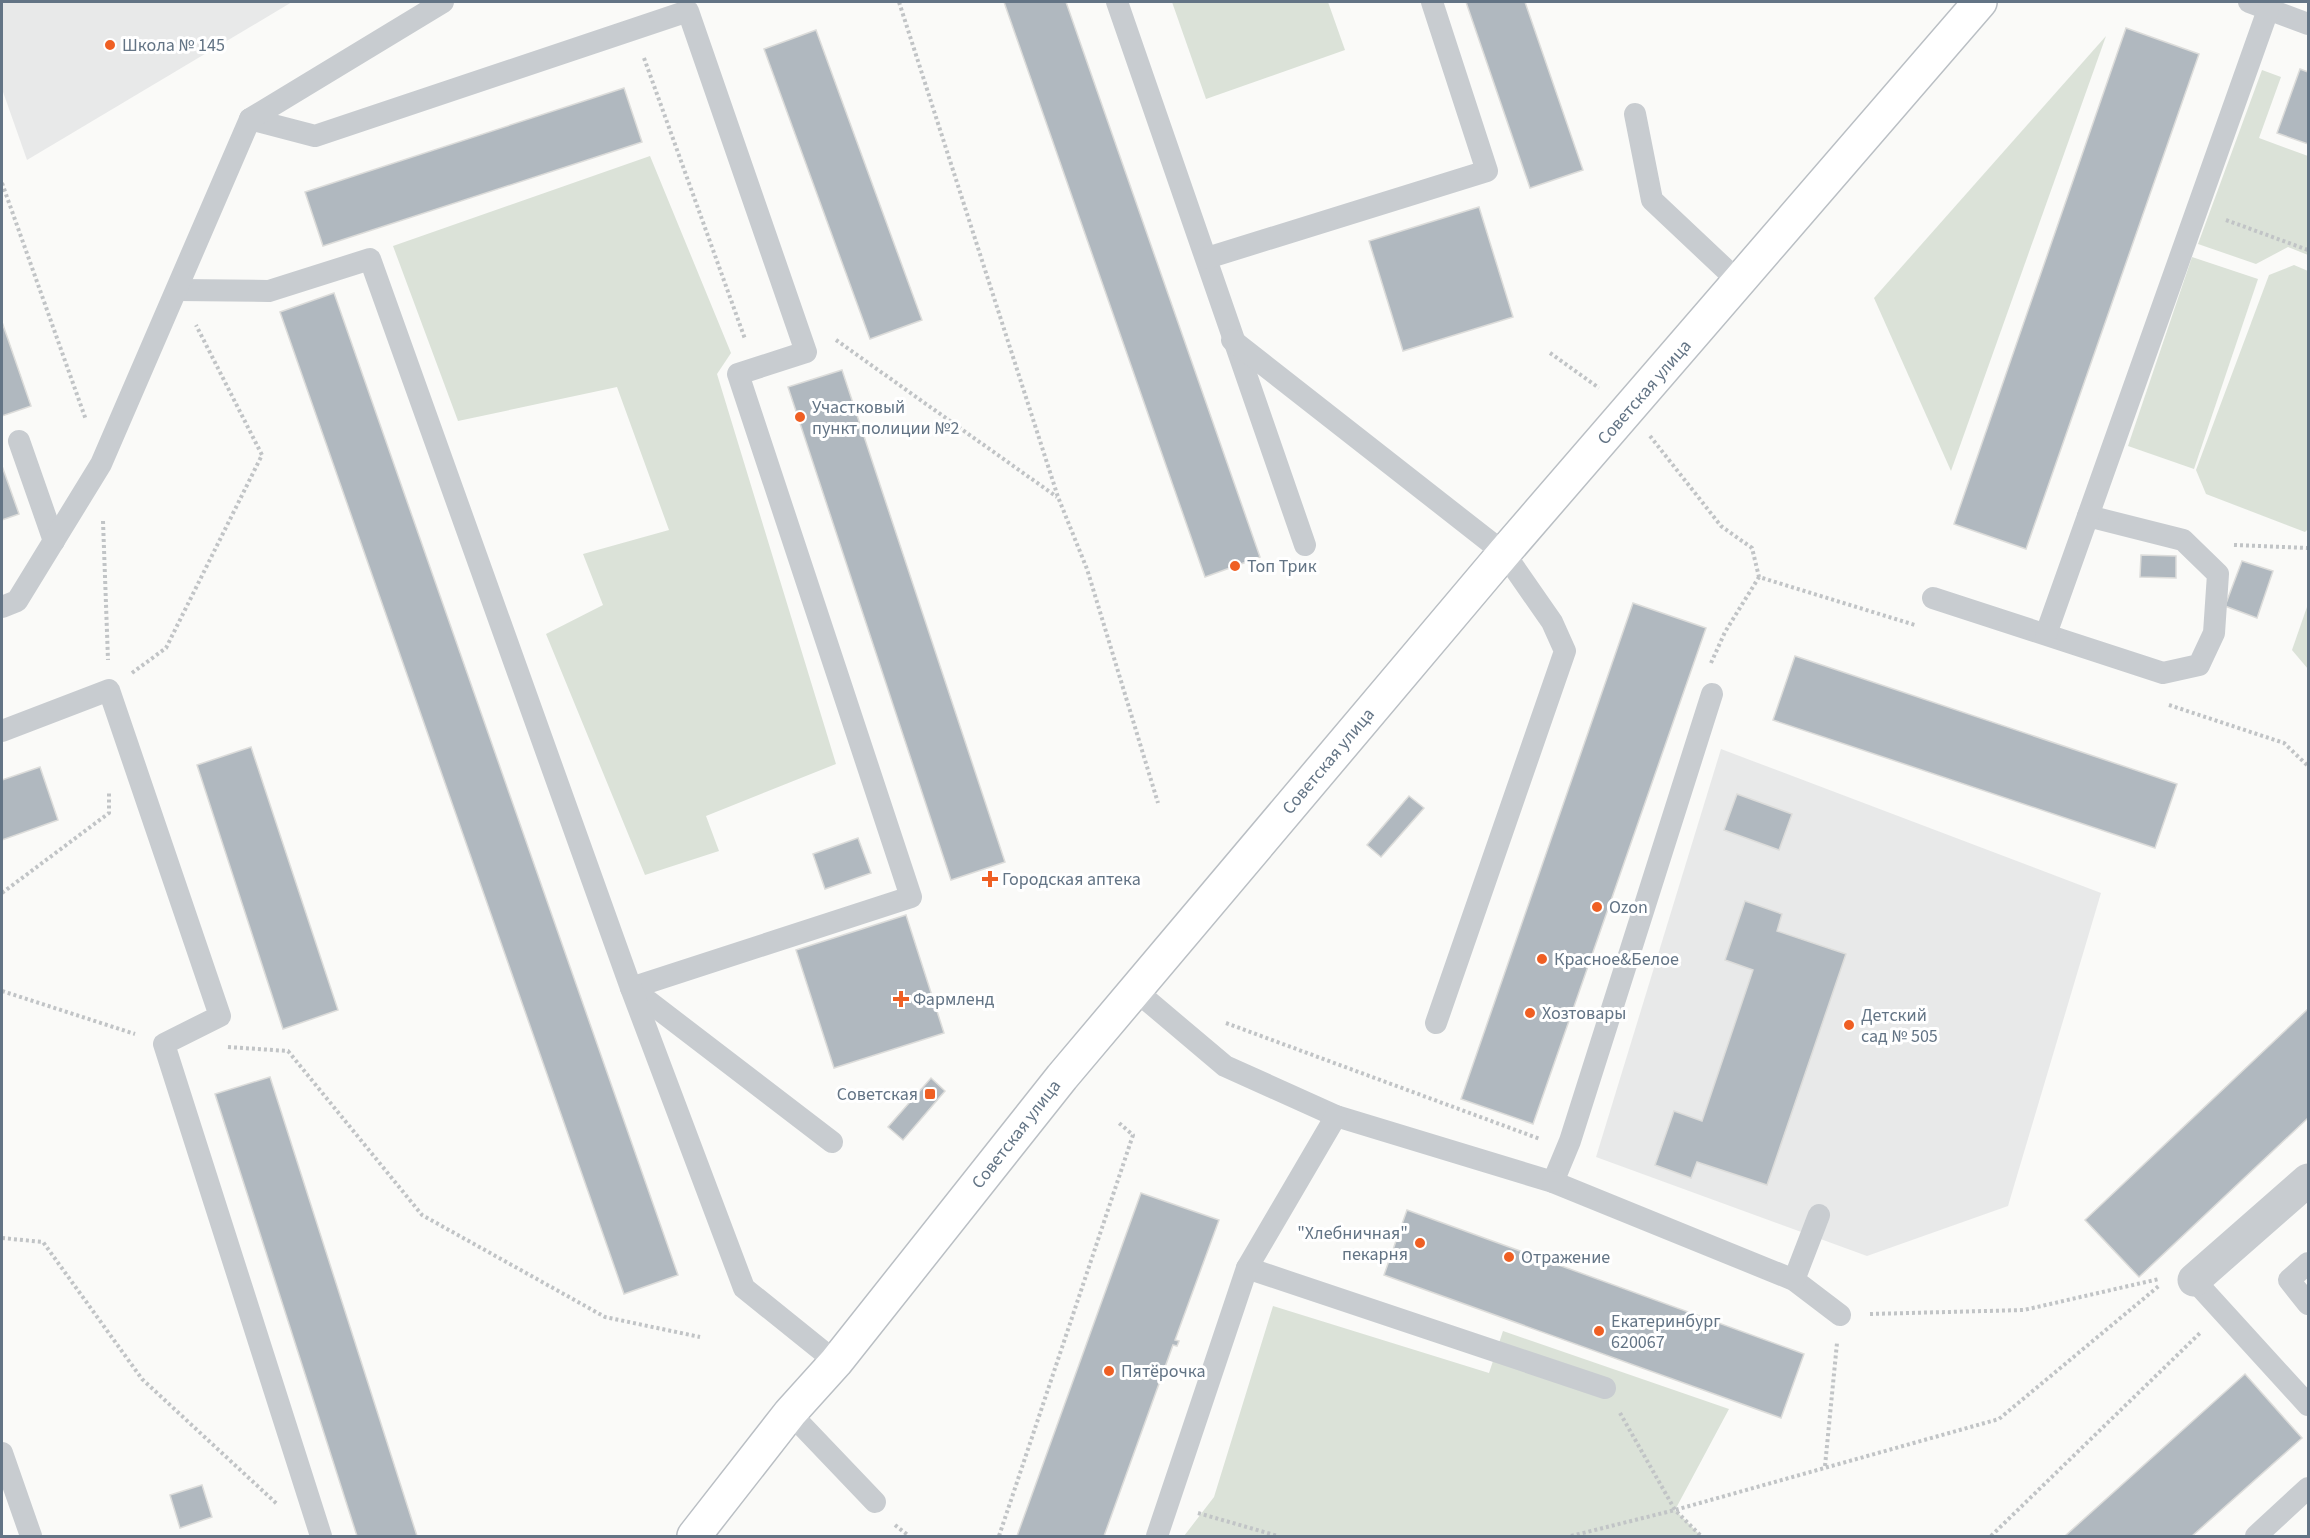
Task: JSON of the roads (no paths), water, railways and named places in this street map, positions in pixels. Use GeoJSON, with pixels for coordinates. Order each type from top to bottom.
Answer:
{"type":"FeatureCollection","features":[{"type":"Feature","properties":{"kind":"main road","name":"Советская улица"},"geometry":{"type":"LineString","coordinates":[[694,1536],[789,1413],[836,1362],[1062,1077],[1504,553],[1980,2]]}},
{"type":"Feature","properties":{"kind":"street"},"geometry":{"type":"LineString","coordinates":[[2182,1278],[2308,1180]]}},
{"type":"Feature","properties":{"kind":"lane"},"geometry":{"type":"LineString","coordinates":[[2,607],[17,601],[101,464],[250,119],[443,2]]}},
{"type":"Feature","properties":{"kind":"lane"},"geometry":{"type":"LineString","coordinates":[[1117,2],[1305,546]]}},
{"type":"Feature","properties":{"kind":"lane"},"geometry":{"type":"LineString","coordinates":[[1207,258],[1487,171],[1432,2]]}},
{"type":"Feature","properties":{"kind":"lane"},"geometry":{"type":"LineString","coordinates":[[2046,634],[2197,209],[2259,6],[2308,24]]}},
{"type":"Feature","properties":{"kind":"lane"},"geometry":{"type":"LineString","coordinates":[[250,119],[315,136],[688,11],[806,352],[738,374],[910,897],[631,988]]}},
{"type":"Feature","properties":{"kind":"lane"},"geometry":{"type":"LineString","coordinates":[[1635,114],[1652,200],[1739,282]]}},
{"type":"Feature","properties":{"kind":"lane"},"geometry":{"type":"LineString","coordinates":[[178,290],[269,291],[370,259],[631,988],[744,1288],[836,1362]]}},
{"type":"Feature","properties":{"kind":"lane"},"geometry":{"type":"LineString","coordinates":[[1232,340],[1504,553],[1552,622],[1565,651],[1436,1023]]}},
{"type":"Feature","properties":{"kind":"lane"},"geometry":{"type":"LineString","coordinates":[[19,441],[54,541]]}},
{"type":"Feature","properties":{"kind":"lane"},"geometry":{"type":"LineString","coordinates":[[1933,598],[2163,673],[2199,664],[2214,633],[2218,574],[2183,540],[2088,516]]}},
{"type":"Feature","properties":{"kind":"lane"},"geometry":{"type":"LineString","coordinates":[[1553,1182],[1570,1141],[1709,683]]}},
{"type":"Feature","properties":{"kind":"lane"},"geometry":{"type":"LineString","coordinates":[[2,731],[109,690],[220,1016],[164,1044],[321,1536]]}},
{"type":"Feature","properties":{"kind":"lane"},"geometry":{"type":"LineString","coordinates":[[631,988],[832,1142]]}},
{"type":"Feature","properties":{"kind":"lane"},"geometry":{"type":"LineString","coordinates":[[1135,990],[1225,1066],[1336,1116],[1553,1182],[1794,1280],[1840,1315]]}},
{"type":"Feature","properties":{"kind":"lane"},"geometry":{"type":"LineString","coordinates":[[1157,1536],[1247,1268],[1336,1116]]}},
{"type":"Feature","properties":{"kind":"lane"},"geometry":{"type":"LineString","coordinates":[[1794,1280],[1819,1215]]}},
{"type":"Feature","properties":{"kind":"lane"},"geometry":{"type":"LineString","coordinates":[[2308,1263],[2289,1280],[2308,1304]]}},
{"type":"Feature","properties":{"kind":"lane"},"geometry":{"type":"LineString","coordinates":[[1247,1268],[1605,1388]]}},
{"type":"Feature","properties":{"kind":"lane"},"geometry":{"type":"LineString","coordinates":[[2182,1278],[2308,1405]]}},
{"type":"Feature","properties":{"kind":"lane"},"geometry":{"type":"LineString","coordinates":[[789,1413],[874,1502]]}},
{"type":"Feature","properties":{"kind":"lane"},"geometry":{"type":"LineString","coordinates":[[2,1453],[31,1536]]}},
{"type":"Feature","properties":{"kind":"lane"},"geometry":{"type":"LineString","coordinates":[[2256,1536],[2308,1488]]}},
{"type":"Feature","properties":{"kind":"place","name":"Школа № 145"},"geometry":{"type":"Point","coordinates":[110,45]}},
{"type":"Feature","properties":{"kind":"place","name":"Участковый пункт полиции №2"},"geometry":{"type":"Point","coordinates":[800,417]}},
{"type":"Feature","properties":{"kind":"place","name":"Топ Трик"},"geometry":{"type":"Point","coordinates":[1235,566]}},
{"type":"Feature","properties":{"kind":"place","name":"Городская аптека"},"geometry":{"type":"Point","coordinates":[990,879]}},
{"type":"Feature","properties":{"kind":"place","name":"Ozon"},"geometry":{"type":"Point","coordinates":[1597,907]}},
{"type":"Feature","properties":{"kind":"place","name":"Красное&Белое"},"geometry":{"type":"Point","coordinates":[1542,959]}},
{"type":"Feature","properties":{"kind":"place","name":"Фармленд"},"geometry":{"type":"Point","coordinates":[901,999]}},
{"type":"Feature","properties":{"kind":"place","name":"Хозтовары"},"geometry":{"type":"Point","coordinates":[1530,1013]}},
{"type":"Feature","properties":{"kind":"place","name":"Детский сад № 505"},"geometry":{"type":"Point","coordinates":[1849,1025]}},
{"type":"Feature","properties":{"kind":"place","name":"Советская"},"geometry":{"type":"Point","coordinates":[930,1094]}},
{"type":"Feature","properties":{"kind":"place","name":"\"Хлебничная\" пекарня"},"geometry":{"type":"Point","coordinates":[1420,1243]}},
{"type":"Feature","properties":{"kind":"place","name":"Отражение"},"geometry":{"type":"Point","coordinates":[1509,1257]}},
{"type":"Feature","properties":{"kind":"place","name":"Екатеринбург 620067"},"geometry":{"type":"Point","coordinates":[1599,1331]}},
{"type":"Feature","properties":{"kind":"place","name":"Пятёрочка"},"geometry":{"type":"Point","coordinates":[1109,1371]}}]}
